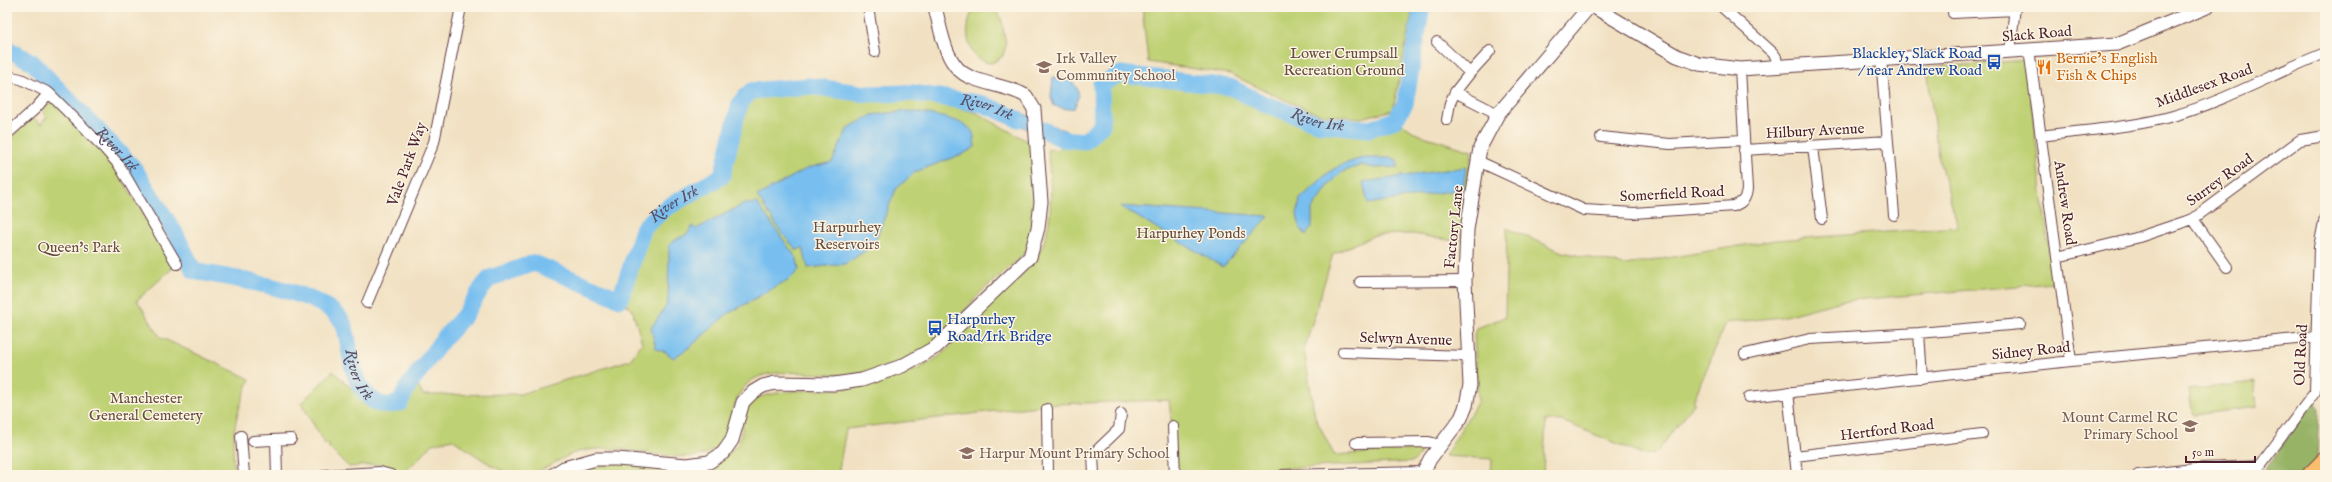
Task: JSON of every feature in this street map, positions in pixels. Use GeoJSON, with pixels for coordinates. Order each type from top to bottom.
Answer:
{"type":"FeatureCollection","features":[{"type":"Feature","properties":{"kind":"main road"},"geometry":{"type":"LineString","coordinates":[[2310,475],[2325,460]]}},
{"type":"Feature","properties":{"kind":"street","name":"Vale Park Way"},"geometry":{"type":"LineString","coordinates":[[367,303],[434,142],[461,7]]}},
{"type":"Feature","properties":{"kind":"street"},"geometry":{"type":"LineString","coordinates":[[868,7],[875,52]]}},
{"type":"Feature","properties":{"kind":"street"},"geometry":{"type":"LineString","coordinates":[[553,475],[564,468],[596,459],[617,458],[688,465],[709,462],[723,453],[732,440],[743,402],[752,392],[763,386],[775,384],[834,384],[862,380],[902,366],[936,347],[1030,258],[1040,219],[1034,109],[1026,96],[968,76],[958,69],[948,53],[935,7]]}},
{"type":"Feature","properties":{"kind":"street","name":"Factory Lane"},"geometry":{"type":"LineString","coordinates":[[1422,474],[1440,445],[1454,430],[1466,406],[1470,385],[1465,281],[1467,230],[1478,160],[1485,136],[1498,114],[1589,7]]}},
{"type":"Feature","properties":{"kind":"street","name":"Slack Road"},"geometry":{"type":"LineString","coordinates":[[1594,7],[1677,56],[1699,64],[1740,69],[1881,58],[2010,52],[2117,44],[2207,7]]}},
{"type":"Feature","properties":{"kind":"street"},"geometry":{"type":"LineString","coordinates":[[1722,7],[1773,53],[1776,57],[1777,66]]}},
{"type":"Feature","properties":{"kind":"street"},"geometry":{"type":"LineString","coordinates":[[1953,13],[2014,9],[2010,52]]}},
{"type":"Feature","properties":{"kind":"street"},"geometry":{"type":"LineString","coordinates":[[1437,42],[1470,73]]}},
{"type":"Feature","properties":{"kind":"street","name":"Andrew Road"},"geometry":{"type":"LineString","coordinates":[[2029,50],[2071,361]]}},
{"type":"Feature","properties":{"kind":"street"},"geometry":{"type":"LineString","coordinates":[[1447,120],[1450,102],[1456,92],[1470,73],[1490,51]]}},
{"type":"Feature","properties":{"kind":"street","name":"Middlesex Road"},"geometry":{"type":"LineString","coordinates":[[2041,136],[2130,125],[2173,116],[2219,100],[2325,53]]}},
{"type":"Feature","properties":{"kind":"street"},"geometry":{"type":"LineString","coordinates":[[1881,58],[1894,215]]}},
{"type":"Feature","properties":{"kind":"street","name":"Somerfield Road"},"geometry":{"type":"LineString","coordinates":[[1478,160],[1584,210],[1634,213],[1734,206],[1741,203],[1746,197],[1747,189],[1740,69]]}},
{"type":"Feature","properties":{"kind":"street"},"geometry":{"type":"LineString","coordinates":[[7,76],[21,79],[49,94],[119,165],[177,264]]}},
{"type":"Feature","properties":{"kind":"street"},"geometry":{"type":"LineString","coordinates":[[1456,92],[1498,114]]}},
{"type":"Feature","properties":{"kind":"street"},"geometry":{"type":"LineString","coordinates":[[7,134],[35,109],[49,94]]}},
{"type":"Feature","properties":{"kind":"street","name":"Surrey Road"},"geometry":{"type":"LineString","coordinates":[[2057,257],[2136,238],[2193,219],[2300,140],[2325,136]]}},
{"type":"Feature","properties":{"kind":"street","name":"Hilbury Avenue"},"geometry":{"type":"LineString","coordinates":[[1601,137],[1670,144],[1813,147],[1888,141]]}},
{"type":"Feature","properties":{"kind":"street"},"geometry":{"type":"LineString","coordinates":[[1813,147],[1822,219]]}},
{"type":"Feature","properties":{"kind":"street","name":"Old Road"},"geometry":{"type":"LineString","coordinates":[[2252,475],[2261,466],[2315,392],[2319,247],[2325,217]]}},
{"type":"Feature","properties":{"kind":"street"},"geometry":{"type":"LineString","coordinates":[[2193,219],[2227,267]]}},
{"type":"Feature","properties":{"kind":"street"},"geometry":{"type":"LineString","coordinates":[[1360,282],[1465,281]]}},
{"type":"Feature","properties":{"kind":"street"},"geometry":{"type":"LineString","coordinates":[[1745,354],[1810,338],[1919,333],[2020,324]]}},
{"type":"Feature","properties":{"kind":"street"},"geometry":{"type":"LineString","coordinates":[[1919,333],[1922,378]]}},
{"type":"Feature","properties":{"kind":"street","name":"Sidney Road"},"geometry":{"type":"LineString","coordinates":[[1749,396],[2071,361],[2317,337]]}},
{"type":"Feature","properties":{"kind":"street","name":"Selwyn Avenue"},"geometry":{"type":"LineString","coordinates":[[1343,352],[1468,356]]}},
{"type":"Feature","properties":{"kind":"street"},"geometry":{"type":"LineString","coordinates":[[1788,392],[1797,475]]}},
{"type":"Feature","properties":{"kind":"street"},"geometry":{"type":"LineString","coordinates":[[1047,409],[1048,475]]}},
{"type":"Feature","properties":{"kind":"street"},"geometry":{"type":"LineString","coordinates":[[1094,475],[1092,454],[1119,429],[1121,414]]}},
{"type":"Feature","properties":{"kind":"street"},"geometry":{"type":"LineString","coordinates":[[1173,426],[1175,475]]}},
{"type":"Feature","properties":{"kind":"street","name":"Hertford Road"},"geometry":{"type":"LineString","coordinates":[[1795,456],[1982,434]]}},
{"type":"Feature","properties":{"kind":"street"},"geometry":{"type":"LineString","coordinates":[[241,436],[244,475]]}},
{"type":"Feature","properties":{"kind":"street"},"geometry":{"type":"LineString","coordinates":[[253,441],[291,439]]}},
{"type":"Feature","properties":{"kind":"street"},"geometry":{"type":"LineString","coordinates":[[276,440],[277,475]]}},
{"type":"Feature","properties":{"kind":"street"},"geometry":{"type":"LineString","coordinates":[[1356,443],[1429,442],[1440,445]]}},
{"type":"Feature","properties":{"kind":"street"},"geometry":{"type":"LineString","coordinates":[[2138,475],[2203,468],[2261,466]]}},
{"type":"Feature","properties":{"kind":"street"},"geometry":{"type":"LineString","coordinates":[[325,475],[380,472],[391,475]]}},
{"type":"Feature","properties":{"kind":"street"},"geometry":{"type":"LineString","coordinates":[[1283,475],[1422,474]]}},
{"type":"Feature","properties":{"kind":"green space"},"geometry":{"type":"Polygon","coordinates":[[[984,7],[990,7],[1001,17],[1006,45],[1003,56],[992,63],[984,62],[977,58],[972,52],[969,44],[969,19],[972,12],[984,7]]]}},
{"type":"Feature","properties":{"kind":"green space","name":"Lower Crumpsall Recreation Ground"},"geometry":{"type":"Polygon","coordinates":[[[1142,7],[1413,7],[1393,110],[1361,118],[1320,114],[1287,101],[1230,74],[1148,62],[1142,7]]]}},
{"type":"Feature","properties":{"kind":"green space"},"geometry":{"type":"Polygon","coordinates":[[[2026,60],[2053,283],[1842,301],[1781,317],[1726,323],[1694,399],[1694,404],[1657,452],[1645,455],[1562,421],[1546,420],[1543,475],[1491,475],[1492,459],[1445,456],[1478,401],[1474,334],[1477,328],[1505,317],[1507,228],[1562,252],[1625,265],[1775,240],[1958,227],[1938,156],[1927,68],[2026,60]]]}},
{"type":"Feature","properties":{"kind":"green space","name":"Harpurhey Ponds"},"geometry":{"type":"Polygon","coordinates":[[[1121,81],[1228,91],[1263,108],[1320,130],[1370,134],[1402,124],[1417,134],[1472,151],[1460,242],[1413,234],[1375,235],[1333,254],[1304,350],[1315,417],[1334,455],[1422,449],[1419,456],[1413,462],[1177,474],[1169,400],[1054,404],[846,429],[838,475],[576,475],[594,467],[615,463],[686,463],[707,461],[725,455],[738,444],[743,420],[751,400],[766,395],[780,393],[852,388],[876,383],[895,378],[912,371],[943,354],[978,316],[1025,272],[1040,251],[1045,239],[1050,217],[1051,194],[1048,149],[1057,150],[1092,126],[1105,92],[1121,81]]]}},
{"type":"Feature","properties":{"kind":"green space","name":"Harpurhey Reservoirs"},"geometry":{"type":"Polygon","coordinates":[[[810,92],[868,101],[914,98],[975,112],[1036,146],[1034,216],[1029,242],[1025,252],[1017,261],[975,298],[937,342],[922,352],[902,361],[864,373],[838,375],[795,372],[769,374],[758,377],[747,384],[740,393],[728,427],[717,447],[708,453],[699,456],[688,457],[662,455],[611,449],[590,450],[577,452],[533,473],[514,475],[491,465],[452,439],[433,444],[403,474],[381,464],[349,467],[329,448],[329,444],[325,444],[301,403],[333,371],[372,408],[409,392],[417,384],[423,395],[520,394],[630,360],[642,343],[632,309],[623,302],[647,230],[666,212],[724,178],[743,108],[755,95],[810,92]]]}},
{"type":"Feature","properties":{"kind":"green space"},"geometry":{"type":"Polygon","coordinates":[[[53,102],[107,154],[175,266],[137,300],[160,337],[250,379],[237,415],[235,426],[233,449],[235,475],[7,475],[7,145],[9,140],[30,120],[34,119],[41,124],[47,117],[44,114],[44,106],[53,102]]]}},
{"type":"Feature","properties":{"kind":"green space"},"geometry":{"type":"Polygon","coordinates":[[[2254,382],[2257,407],[2193,415],[2189,390],[2254,382]]]}},
{"type":"Feature","properties":{"kind":"green space"},"geometry":{"type":"Polygon","coordinates":[[[2315,397],[2319,409],[2317,460],[2301,475],[2262,475],[2315,397]]]}},
{"type":"Feature","properties":{"kind":"water"},"geometry":{"type":"Polygon","coordinates":[[[1053,77],[1066,80],[1075,85],[1078,94],[1074,108],[1067,109],[1054,106],[1051,97],[1053,77]]]}},
{"type":"Feature","properties":{"kind":"water"},"geometry":{"type":"Polygon","coordinates":[[[997,103],[1066,131],[1064,144],[1048,139],[996,114],[997,103]]]}},
{"type":"Feature","properties":{"kind":"water"},"geometry":{"type":"Polygon","coordinates":[[[907,111],[952,119],[967,126],[973,133],[975,147],[965,153],[915,172],[896,189],[873,246],[845,264],[808,268],[803,248],[797,250],[783,235],[757,196],[808,168],[832,162],[848,128],[872,115],[907,111]]]}},
{"type":"Feature","properties":{"kind":"water"},"geometry":{"type":"Polygon","coordinates":[[[1362,158],[1392,158],[1397,160],[1398,167],[1374,168],[1362,165],[1342,172],[1329,185],[1312,209],[1312,227],[1306,235],[1300,228],[1297,215],[1300,199],[1329,172],[1341,165],[1362,158]]]}},
{"type":"Feature","properties":{"kind":"water"},"geometry":{"type":"Polygon","coordinates":[[[1466,167],[1463,189],[1368,204],[1363,182],[1466,167]]]}},
{"type":"Feature","properties":{"kind":"water"},"geometry":{"type":"Polygon","coordinates":[[[757,203],[797,259],[799,270],[791,278],[726,315],[690,347],[673,358],[666,352],[656,349],[651,328],[666,306],[668,299],[669,246],[673,241],[687,234],[693,226],[696,229],[744,204],[757,203]]]}},
{"type":"Feature","properties":{"kind":"water"},"geometry":{"type":"Polygon","coordinates":[[[1119,206],[1269,216],[1223,267],[1119,206]]]}},
{"type":"Feature","properties":{"kind":"waterway","name":"River Irk"},"geometry":{"type":"LineString","coordinates":[[1044,130],[1062,139],[1085,141],[1102,125],[1101,84],[1121,74],[1230,87],[1262,103],[1320,124],[1369,129],[1395,120],[1405,104],[1421,12],[1419,7]]}},
{"type":"Feature","properties":{"kind":"waterway","name":"River Irk"},"geometry":{"type":"LineString","coordinates":[[7,49],[32,62],[133,167],[175,233],[194,271],[274,287],[315,301],[331,310],[342,321],[352,364],[358,382],[369,397],[376,402],[387,405],[400,403],[407,388],[443,339],[464,316],[483,286],[490,278],[534,263],[620,299],[644,227],[666,208],[722,176],[740,103],[751,91],[810,86],[866,94],[912,93],[983,104],[1018,119]]}},
{"type":"Feature","properties":{"kind":"place","name":"Blackley, Slack Road / near Andrew Road"},"geometry":{"type":"Point","coordinates":[1994,62]}},
{"type":"Feature","properties":{"kind":"place","name":"Irk Valley Community School"},"geometry":{"type":"Point","coordinates":[1044,67]}},
{"type":"Feature","properties":{"kind":"place","name":"Bernie’s English Fish & Chips"},"geometry":{"type":"Point","coordinates":[2044,67]}},
{"type":"Feature","properties":{"kind":"place","name":"Harpurhey Road/Irk Bridge"},"geometry":{"type":"Point","coordinates":[935,328]}},
{"type":"Feature","properties":{"kind":"place","name":"Mount Carmel RC Primary School"},"geometry":{"type":"Point","coordinates":[2190,426]}},
{"type":"Feature","properties":{"kind":"place","name":"Harpur Mount Primary School"},"geometry":{"type":"Point","coordinates":[967,453]}},
{"type":"Feature","properties":{"kind":"park label","name":"Queen's Park"},"geometry":{"type":"Point","coordinates":[79,247]}},
{"type":"Feature","properties":{"kind":"park label","name":"Manchester General Cemetery"},"geometry":{"type":"Point","coordinates":[146,406]}}]}
